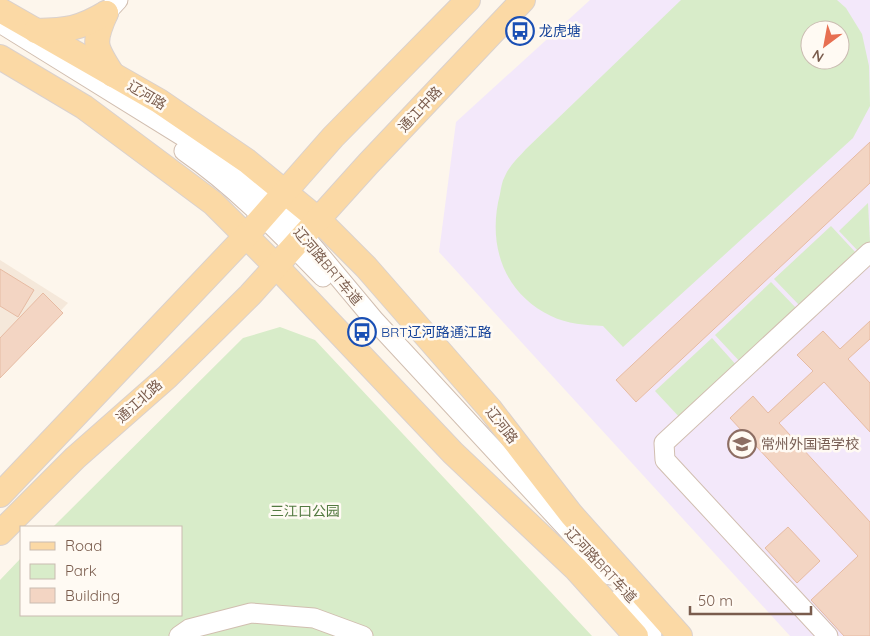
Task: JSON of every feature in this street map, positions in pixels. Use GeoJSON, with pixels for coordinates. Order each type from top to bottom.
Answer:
{"type":"FeatureCollection","features":[{"type":"Feature","properties":{"kind":"main road"},"geometry":{"type":"LineString","coordinates":[[0,495],[275,205],[333,137],[468,0]]}},
{"type":"Feature","properties":{"kind":"main road","name":"通江中路"},"geometry":{"type":"LineString","coordinates":[[276,266],[523,0]]}},
{"type":"Feature","properties":{"kind":"main road"},"geometry":{"type":"LineString","coordinates":[[36,31],[67,30],[85,25],[112,6]]}},
{"type":"Feature","properties":{"kind":"main road"},"geometry":{"type":"LineString","coordinates":[[112,6],[97,33],[97,51],[112,75]]}},
{"type":"Feature","properties":{"kind":"main road","name":"辽河路"},"geometry":{"type":"LineString","coordinates":[[0,10],[159,101],[247,161],[275,205],[305,234],[366,267],[477,394],[570,514],[680,636]]}},
{"type":"Feature","properties":{"kind":"main road"},"geometry":{"type":"LineString","coordinates":[[0,58],[84,107],[213,203],[276,266],[453,453],[576,569],[636,636]]}},
{"type":"Feature","properties":{"kind":"main road","name":"通江北路"},"geometry":{"type":"LineString","coordinates":[[0,533],[75,458],[166,377],[250,295],[276,266]]}},
{"type":"Feature","properties":{"kind":"lane","name":"辽河路BRT车道"},"geometry":{"type":"LineString","coordinates":[[0,23],[234,168],[275,205],[305,234],[652,636]]}},
{"type":"Feature","properties":{"kind":"lane","name":"辽河路BRT车道"},"geometry":{"type":"LineString","coordinates":[[0,38],[171,142],[202,164],[275,205]]}},
{"type":"Feature","properties":{"kind":"lane","name":"辽河路BRT车道"},"geometry":{"type":"LineString","coordinates":[[305,234],[375,321],[667,636]]}},
{"type":"Feature","properties":{"kind":"lane"},"geometry":{"type":"LineString","coordinates":[[828,636],[665,460],[664,443],[870,252]]}},
{"type":"Feature","properties":{"kind":"lane"},"geometry":{"type":"LineString","coordinates":[[179,636],[189,629],[251,613],[314,618],[363,636]]}},
{"type":"Feature","properties":{"kind":"shaded area","name":"常州外国语学校"},"geometry":{"type":"Polygon","coordinates":[[[590,0],[870,0],[870,636],[790,636],[439,252],[456,122],[590,0]]]}},
{"type":"Feature","properties":{"kind":"shaded area"},"geometry":{"type":"Polygon","coordinates":[[[0,260],[68,303],[0,373],[0,260]]]}},
{"type":"Feature","properties":{"kind":"green space"},"geometry":{"type":"Polygon","coordinates":[[[681,0],[837,0],[846,8],[862,34],[869,66],[870,106],[853,138],[623,347],[603,326],[563,321],[534,306],[510,280],[498,249],[496,213],[504,178],[514,162],[681,0]]]}},
{"type":"Feature","properties":{"kind":"green space"},"geometry":{"type":"Polygon","coordinates":[[[868,203],[870,242],[859,252],[839,231],[868,203]]]}},
{"type":"Feature","properties":{"kind":"green space"},"geometry":{"type":"Polygon","coordinates":[[[831,226],[857,254],[801,307],[774,279],[831,226]]]}},
{"type":"Feature","properties":{"kind":"green space"},"geometry":{"type":"Polygon","coordinates":[[[771,282],[798,310],[742,364],[715,335],[771,282]]]}},
{"type":"Feature","properties":{"kind":"green space","name":"三江口公园"},"geometry":{"type":"Polygon","coordinates":[[[280,327],[315,340],[592,636],[0,636],[0,580],[20,559],[20,616],[182,616],[182,526],[54,526],[243,338],[280,327]]]}},
{"type":"Feature","properties":{"kind":"green space"},"geometry":{"type":"Polygon","coordinates":[[[712,338],[738,367],[682,420],[655,391],[712,338]]]}},
{"type":"Feature","properties":{"kind":"building"},"geometry":{"type":"Polygon","coordinates":[[[870,142],[870,183],[636,402],[616,380],[870,142]]]}},
{"type":"Feature","properties":{"kind":"building"},"geometry":{"type":"Polygon","coordinates":[[[0,269],[34,290],[18,317],[0,306],[0,269]]]}},
{"type":"Feature","properties":{"kind":"building"},"geometry":{"type":"Polygon","coordinates":[[[43,293],[63,313],[0,378],[0,338],[43,293]]]}},
{"type":"Feature","properties":{"kind":"building"},"geometry":{"type":"Polygon","coordinates":[[[870,321],[870,339],[848,359],[870,383],[870,432],[824,382],[779,423],[870,522],[870,636],[844,636],[811,600],[858,556],[730,418],[753,396],[768,413],[813,371],[797,355],[823,331],[840,349],[870,321]]]}},
{"type":"Feature","properties":{"kind":"building"},"geometry":{"type":"Polygon","coordinates":[[[788,527],[820,561],[797,583],[765,548],[788,527]]]}},
{"type":"Feature","properties":{"kind":"place","name":"龙虎塘"},"geometry":{"type":"Point","coordinates":[520,31]}},
{"type":"Feature","properties":{"kind":"place","name":"BRT辽河路通江路"},"geometry":{"type":"Point","coordinates":[362,332]}},
{"type":"Feature","properties":{"kind":"place","name":"常州外国语学校"},"geometry":{"type":"Point","coordinates":[742,444]}}]}
